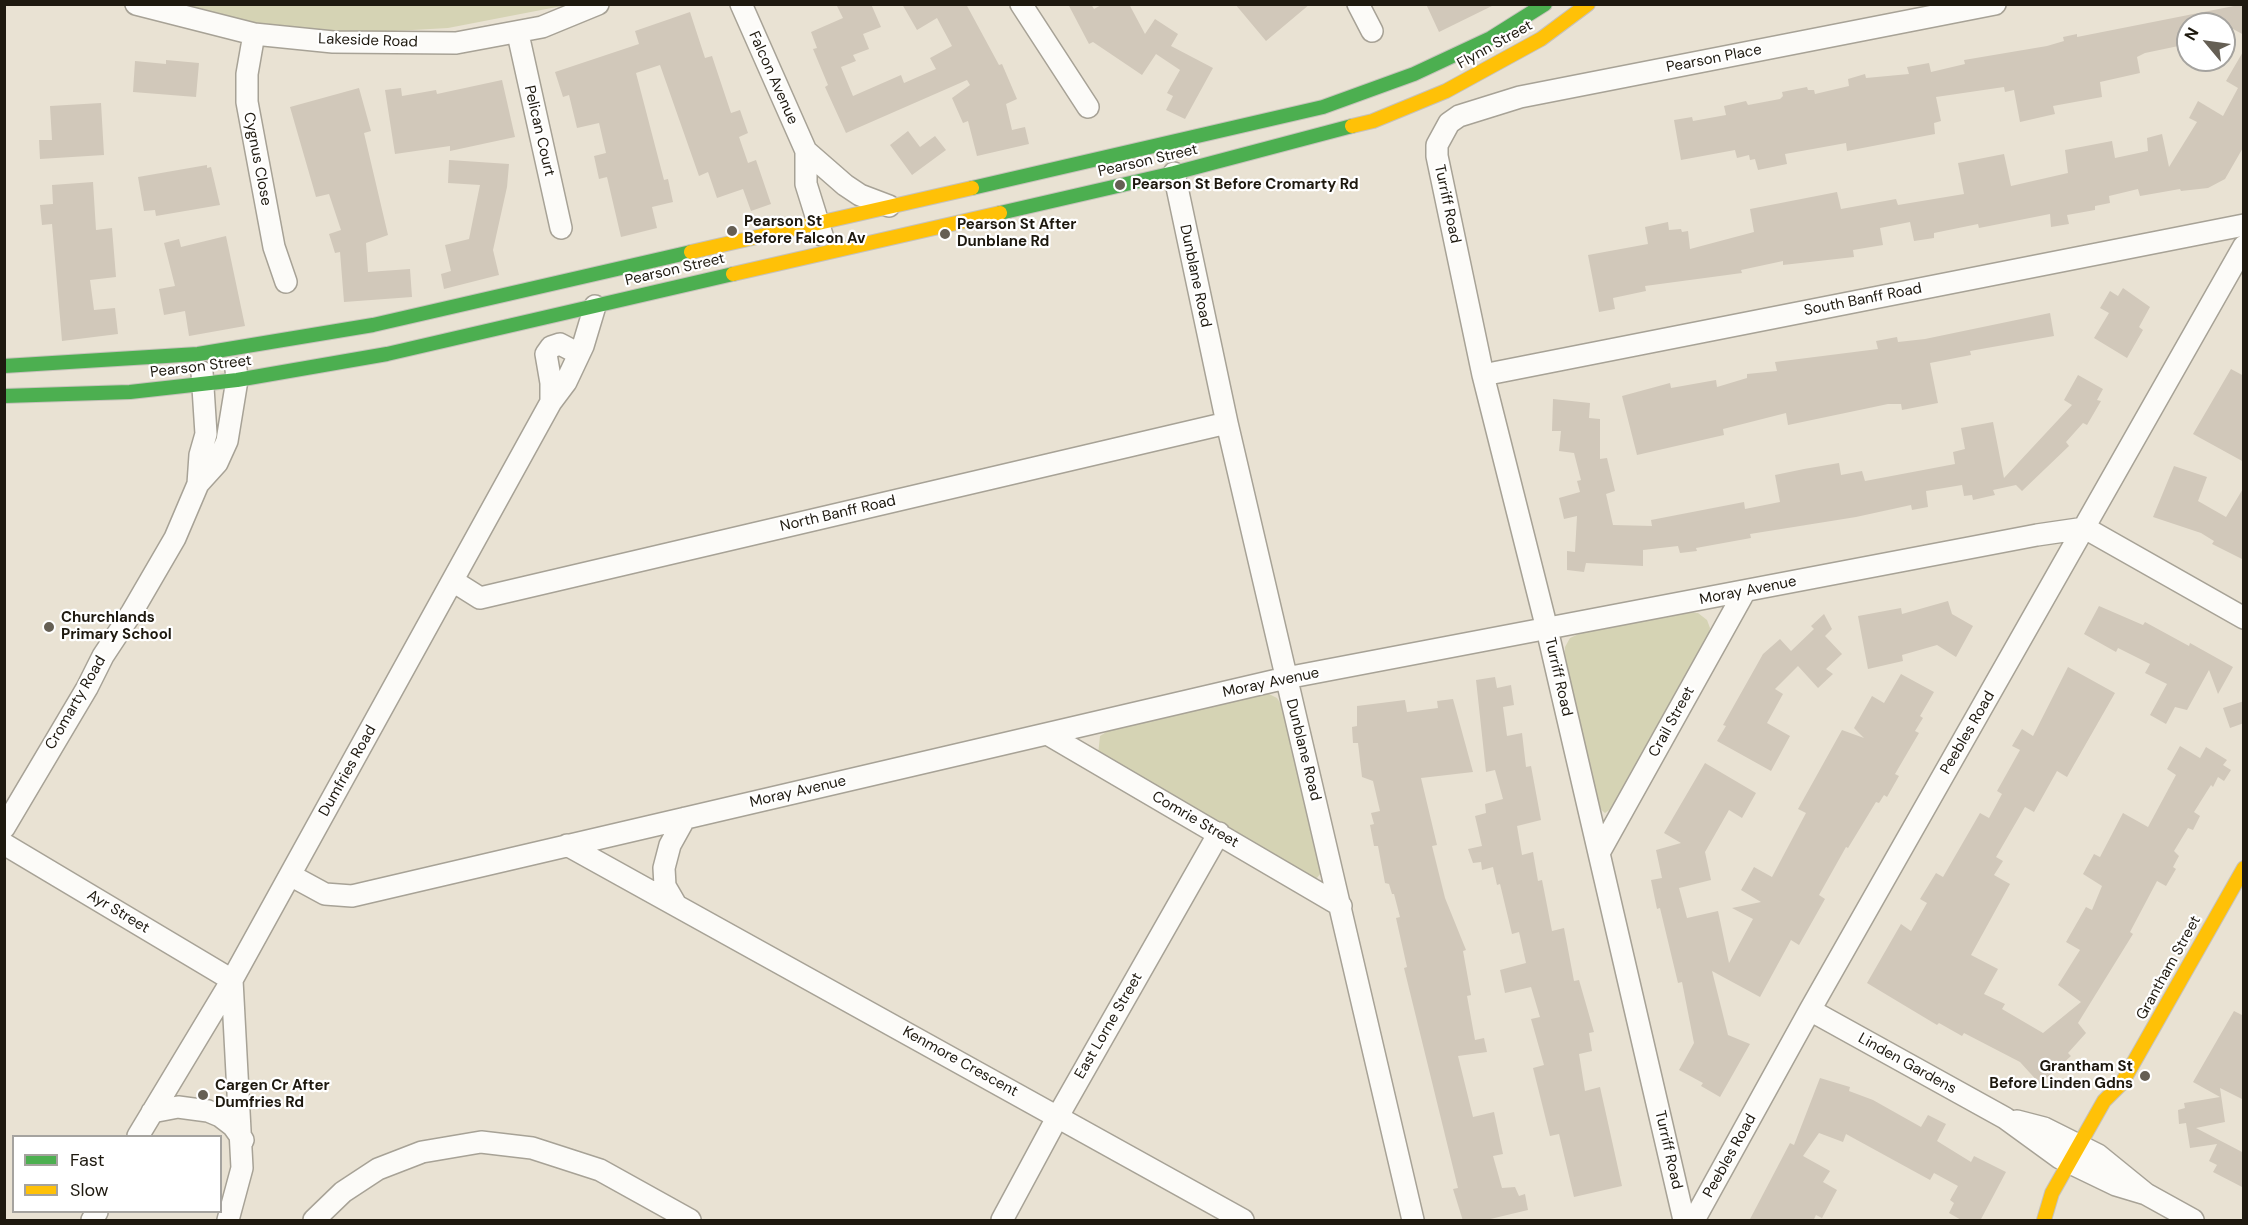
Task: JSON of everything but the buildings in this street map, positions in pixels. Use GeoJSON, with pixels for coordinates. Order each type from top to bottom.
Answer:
{"type":"FeatureCollection","features":[{"type":"Feature","properties":{"kind":"main road","name":"Flynn Street"},"geometry":{"type":"LineString","coordinates":[[1414,74],[1491,38],[1545,4]]}},
{"type":"Feature","properties":{"kind":"main road","name":"Flynn Street"},"geometry":{"type":"LineString","coordinates":[[1446,91],[1541,39],[1588,4]]}},
{"type":"Feature","properties":{"kind":"main road","name":"Pearson Street"},"geometry":{"type":"LineString","coordinates":[[4,366],[198,354],[373,326],[1323,107],[1414,74]]}},
{"type":"Feature","properties":{"kind":"main road","name":"Pearson Street"},"geometry":{"type":"LineString","coordinates":[[4,396],[130,392],[204,384],[387,354],[1174,173],[1373,121],[1446,91]]}},
{"type":"Feature","properties":{"kind":"main road","name":"Grantham Street"},"geometry":{"type":"LineString","coordinates":[[2045,1221],[2050,1198],[2084,1154],[2104,1101],[2122,1083],[2244,868]]}},
{"type":"Feature","properties":{"kind":"main road","name":"Grantham Street"},"geometry":{"type":"LineString","coordinates":[[2107,1125],[2117,1107],[2122,1083]]}},
{"type":"Feature","properties":{"kind":"street","name":"Lakeside Road"},"geometry":{"type":"LineString","coordinates":[[136,4],[254,34],[333,42],[456,43],[518,34],[542,27],[598,4]]}},
{"type":"Feature","properties":{"kind":"street","name":"Falcon Avenue"},"geometry":{"type":"LineString","coordinates":[[741,4],[806,151],[806,184],[828,251]]}},
{"type":"Feature","properties":{"kind":"street"},"geometry":{"type":"LineString","coordinates":[[1021,4],[1088,107]]}},
{"type":"Feature","properties":{"kind":"street"},"geometry":{"type":"LineString","coordinates":[[1358,4],[1372,31]]}},
{"type":"Feature","properties":{"kind":"street","name":"Pearson Place"},"geometry":{"type":"LineString","coordinates":[[1441,133],[1459,116],[1520,97],[1995,4]]}},
{"type":"Feature","properties":{"kind":"street","name":"Cygnus Close"},"geometry":{"type":"LineString","coordinates":[[254,34],[247,74],[247,102],[274,247],[286,282]]}},
{"type":"Feature","properties":{"kind":"street","name":"Pelican Court"},"geometry":{"type":"LineString","coordinates":[[518,34],[561,228]]}},
{"type":"Feature","properties":{"kind":"street","name":"Turriff Road"},"geometry":{"type":"LineString","coordinates":[[1441,133],[1437,156],[1483,375],[1547,629],[1684,1221]]}},
{"type":"Feature","properties":{"kind":"street","name":"Falcon Avenue"},"geometry":{"type":"LineString","coordinates":[[806,151],[844,185],[860,195],[889,206]]}},
{"type":"Feature","properties":{"kind":"street","name":"Dunblane Road"},"geometry":{"type":"LineString","coordinates":[[1174,173],[1227,423],[1413,1221]]}},
{"type":"Feature","properties":{"kind":"street","name":"South Banff Road"},"geometry":{"type":"LineString","coordinates":[[1483,375],[2244,225]]}},
{"type":"Feature","properties":{"kind":"street","name":"Peebles Road"},"geometry":{"type":"LineString","coordinates":[[1694,1221],[1810,1010],[2244,246]]}},
{"type":"Feature","properties":{"kind":"street","name":"Dumfries Road"},"geometry":{"type":"LineString","coordinates":[[139,1135],[232,980],[551,402],[566,382],[579,354],[595,306]]}},
{"type":"Feature","properties":{"kind":"street"},"geometry":{"type":"LineString","coordinates":[[551,402],[551,383],[546,354],[551,347],[560,344],[579,354]]}},
{"type":"Feature","properties":{"kind":"street","name":"Cromarty Road"},"geometry":{"type":"LineString","coordinates":[[4,828],[174,538],[198,484],[217,463],[227,441],[237,380],[233,349]]}},
{"type":"Feature","properties":{"kind":"street","name":"Cromarty Road"},"geometry":{"type":"LineString","coordinates":[[198,354],[204,384],[206,434],[200,455],[198,484]]}},
{"type":"Feature","properties":{"kind":"street","name":"North Banff Road"},"geometry":{"type":"LineString","coordinates":[[453,581],[480,597],[1227,423]]}},
{"type":"Feature","properties":{"kind":"street"},"geometry":{"type":"LineString","coordinates":[[2085,528],[2244,618]]}},
{"type":"Feature","properties":{"kind":"street","name":"Moray Avenue"},"geometry":{"type":"LineString","coordinates":[[290,875],[325,894],[352,896],[1286,678],[2037,535],[2085,528]]}},
{"type":"Feature","properties":{"kind":"street","name":"Crail Street"},"geometry":{"type":"LineString","coordinates":[[1599,853],[1745,591]]}},
{"type":"Feature","properties":{"kind":"street","name":"Comrie Street"},"geometry":{"type":"LineString","coordinates":[[1049,735],[1341,906]]}},
{"type":"Feature","properties":{"kind":"street"},"geometry":{"type":"LineString","coordinates":[[675,905],[664,886],[664,868],[670,845],[686,818]]}},
{"type":"Feature","properties":{"kind":"street","name":"East Lorne Street"},"geometry":{"type":"LineString","coordinates":[[1002,1221],[1058,1116],[1218,833]]}},
{"type":"Feature","properties":{"kind":"street","name":"Ayr Street"},"geometry":{"type":"LineString","coordinates":[[4,844],[232,980]]}},
{"type":"Feature","properties":{"kind":"street","name":"Kenmore Crescent"},"geometry":{"type":"LineString","coordinates":[[567,845],[1058,1116],[1243,1221]]}},
{"type":"Feature","properties":{"kind":"street"},"geometry":{"type":"LineString","coordinates":[[228,1221],[242,1168],[243,1140],[232,980]]}},
{"type":"Feature","properties":{"kind":"street","name":"Linden Gardens"},"geometry":{"type":"LineString","coordinates":[[1810,1010],[2005,1118],[2123,1173],[2146,1194],[2193,1221]]}},
{"type":"Feature","properties":{"kind":"street"},"geometry":{"type":"LineString","coordinates":[[152,1112],[178,1107],[208,1111],[220,1116],[233,1126],[243,1140]]}},
{"type":"Feature","properties":{"kind":"street"},"geometry":{"type":"LineString","coordinates":[[313,1220],[343,1192],[378,1169],[422,1152],[481,1142],[532,1148],[600,1170],[690,1221]]}},
{"type":"Feature","properties":{"kind":"street"},"geometry":{"type":"LineString","coordinates":[[237,1192],[243,1221]]}},
{"type":"Feature","properties":{"kind":"shaded area"},"geometry":{"type":"Polygon","coordinates":[[[172,5],[567,5],[448,28],[359,33],[251,26],[172,5]]]}},
{"type":"Feature","properties":{"kind":"shaded area"},"geometry":{"type":"Polygon","coordinates":[[[1688,612],[1698,613],[1707,620],[1710,628],[1708,637],[1612,808],[1605,813],[1599,808],[1564,662],[1565,647],[1570,638],[1583,632],[1688,612]]]}},
{"type":"Feature","properties":{"kind":"shaded area"},"geometry":{"type":"Polygon","coordinates":[[[1267,693],[1277,698],[1283,708],[1322,872],[1316,879],[1098,755],[1100,736],[1111,729],[1267,693]]]}},
{"type":"Feature","properties":{"kind":"traffic: fast"},"geometry":{"type":"LineString","coordinates":[[972,188],[1323,107],[1414,74],[1491,38],[1545,4]]}},
{"type":"Feature","properties":{"kind":"traffic: fast"},"geometry":{"type":"LineString","coordinates":[[1000,213],[1174,173],[1352,126]]}},
{"type":"Feature","properties":{"kind":"traffic: fast"},"geometry":{"type":"LineString","coordinates":[[4,366],[198,354],[373,325],[691,252]]}},
{"type":"Feature","properties":{"kind":"traffic: fast"},"geometry":{"type":"LineString","coordinates":[[4,396],[130,392],[237,380],[387,354],[733,274]]}},
{"type":"Feature","properties":{"kind":"traffic: slow"},"geometry":{"type":"LineString","coordinates":[[1352,126],[1373,121],[1446,91],[1541,39],[1588,4]]}},
{"type":"Feature","properties":{"kind":"traffic: slow"},"geometry":{"type":"LineString","coordinates":[[691,252],[972,188]]}},
{"type":"Feature","properties":{"kind":"traffic: slow"},"geometry":{"type":"LineString","coordinates":[[733,274],[1000,213]]}},
{"type":"Feature","properties":{"kind":"traffic: slow"},"geometry":{"type":"LineString","coordinates":[[2044,1220],[2052,1193],[2104,1101],[2122,1083],[2244,868]]}},
{"type":"Feature","properties":{"kind":"place","name":"Pearson St Before Cromarty Rd"},"geometry":{"type":"Point","coordinates":[1120,185]}},
{"type":"Feature","properties":{"kind":"place","name":"Pearson St Before Falcon Av"},"geometry":{"type":"Point","coordinates":[732,231]}},
{"type":"Feature","properties":{"kind":"place","name":"Pearson St After Dunblane Rd"},"geometry":{"type":"Point","coordinates":[945,234]}},
{"type":"Feature","properties":{"kind":"place","name":"Churchlands Primary School"},"geometry":{"type":"Point","coordinates":[49,627]}},
{"type":"Feature","properties":{"kind":"place","name":"Grantham St Before Linden Gdns"},"geometry":{"type":"Point","coordinates":[2145,1076]}},
{"type":"Feature","properties":{"kind":"place","name":"Cargen Cr After Dumfries Rd"},"geometry":{"type":"Point","coordinates":[203,1095]}}]}
